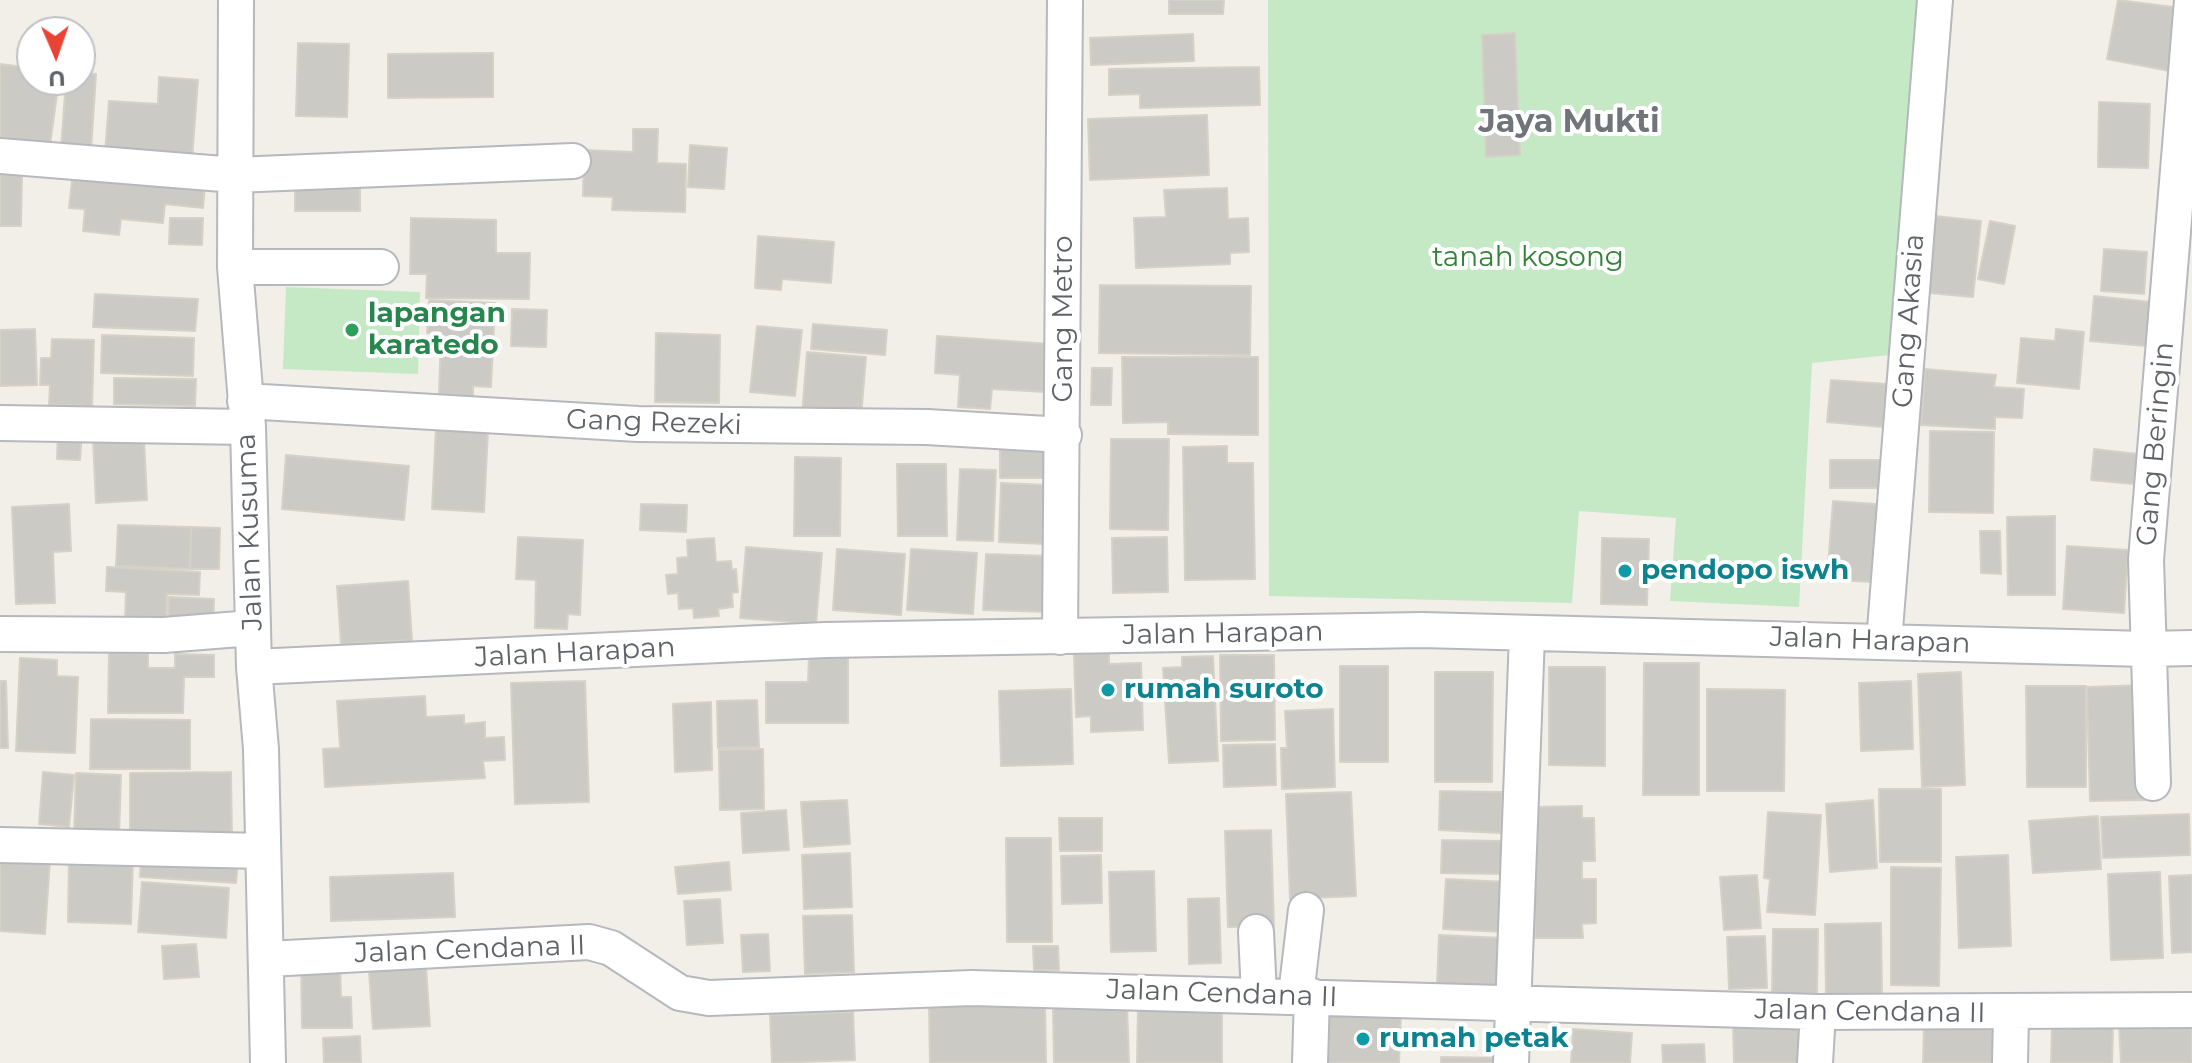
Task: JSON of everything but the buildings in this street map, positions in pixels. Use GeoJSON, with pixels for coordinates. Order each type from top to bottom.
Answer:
{"type":"FeatureCollection","features":[{"type":"Feature","properties":{"kind":"street","name":"Jalan Kusuma"},"geometry":{"type":"LineString","coordinates":[[236,0],[235,267],[246,414],[252,628],[261,749],[268,1063]]}},
{"type":"Feature","properties":{"kind":"street","name":"Gang Metro"},"geometry":{"type":"LineString","coordinates":[[1060,637],[1064,435],[1065,0]]}},
{"type":"Feature","properties":{"kind":"street","name":"Gang Akasia"},"geometry":{"type":"LineString","coordinates":[[1884,642],[1935,0]]}},
{"type":"Feature","properties":{"kind":"street","name":"Gang Beringin"},"geometry":{"type":"LineString","coordinates":[[2153,783],[2146,649],[2146,560],[2192,0]]}},
{"type":"Feature","properties":{"kind":"street"},"geometry":{"type":"LineString","coordinates":[[0,156],[235,175],[573,161]]}},
{"type":"Feature","properties":{"kind":"street"},"geometry":{"type":"LineString","coordinates":[[235,267],[381,267]]}},
{"type":"Feature","properties":{"kind":"street","name":"Gang Rezeki"},"geometry":{"type":"LineString","coordinates":[[0,423],[246,414],[638,424],[927,427],[1064,435]]}},
{"type":"Feature","properties":{"kind":"street"},"geometry":{"type":"LineString","coordinates":[[0,634],[164,635],[252,628]]}},
{"type":"Feature","properties":{"kind":"street","name":"Jalan Harapan"},"geometry":{"type":"LineString","coordinates":[[254,667],[825,640],[1422,630],[1527,635],[2192,648]]}},
{"type":"Feature","properties":{"kind":"street"},"geometry":{"type":"LineString","coordinates":[[1511,1063],[1510,1004],[1527,635]]}},
{"type":"Feature","properties":{"kind":"street"},"geometry":{"type":"LineString","coordinates":[[0,845],[262,851]]}},
{"type":"Feature","properties":{"kind":"street"},"geometry":{"type":"LineString","coordinates":[[1306,910],[1304,996],[1310,1063]]}},
{"type":"Feature","properties":{"kind":"street"},"geometry":{"type":"LineString","coordinates":[[1256,932],[1259,995]]}},
{"type":"Feature","properties":{"kind":"street","name":"Jalan Cendana II"},"geometry":{"type":"LineString","coordinates":[[268,959],[589,942],[611,948],[680,993],[709,998],[972,988],[1818,1012],[2011,1014],[2192,1010]]}},
{"type":"Feature","properties":{"kind":"street"},"geometry":{"type":"LineString","coordinates":[[1815,1063],[1818,1012]]}},
{"type":"Feature","properties":{"kind":"street"},"geometry":{"type":"LineString","coordinates":[[2010,1063],[2011,1014]]}},
{"type":"Feature","properties":{"kind":"green space","name":"tanah kosong"},"geometry":{"type":"Polygon","coordinates":[[[1268,0],[1931,0],[1899,354],[1812,363],[1799,607],[1670,601],[1676,518],[1579,511],[1572,603],[1269,596],[1268,0]]]}},
{"type":"Feature","properties":{"kind":"green space","name":"lapangan karatedo"},"geometry":{"type":"Polygon","coordinates":[[[286,287],[420,292],[418,374],[283,369],[286,287]]]}},
{"type":"Feature","properties":{"kind":"place","name":"lapangan karatedo"},"geometry":{"type":"Point","coordinates":[352,330]}},
{"type":"Feature","properties":{"kind":"place","name":"pendopo iswh"},"geometry":{"type":"Point","coordinates":[1625,571]}},
{"type":"Feature","properties":{"kind":"place","name":"rumah suroto"},"geometry":{"type":"Point","coordinates":[1108,690]}},
{"type":"Feature","properties":{"kind":"place","name":"rumah petak"},"geometry":{"type":"Point","coordinates":[1363,1039]}},
{"type":"Feature","properties":{"kind":"district","name":"Jaya Mukti"},"geometry":{"type":"Point","coordinates":[1569,123]}}]}
